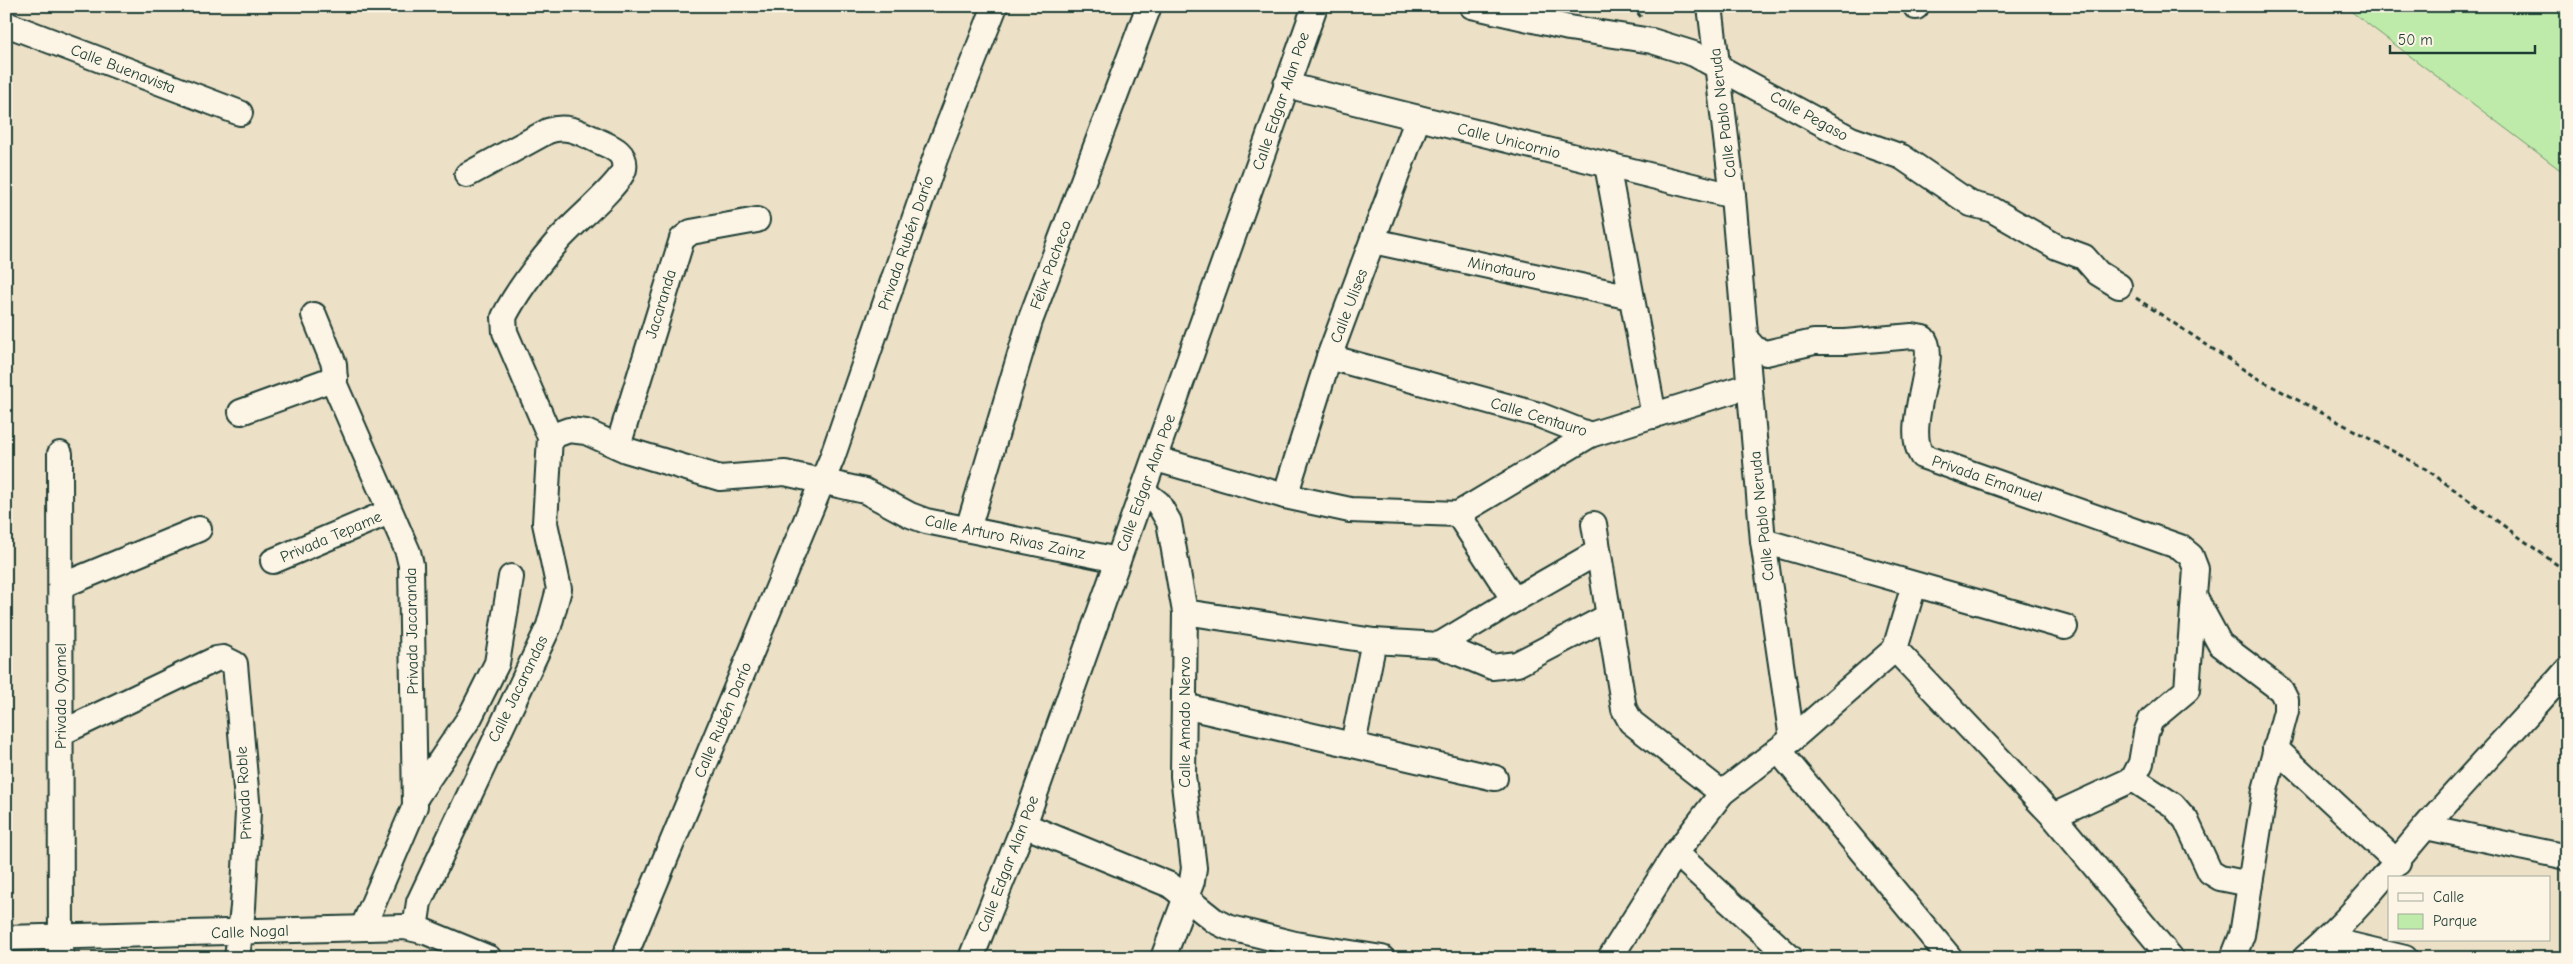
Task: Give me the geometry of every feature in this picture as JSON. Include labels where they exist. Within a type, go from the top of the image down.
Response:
[{"type":"street","name":"Privada Rubén Darío","points":[[823,481],[935,159],[995,6]]},
{"type":"street","name":"Félix Pacheco","points":[[968,529],[1030,321],[1149,6]]},
{"type":"street","name":"Calle Edgar Alan Poe","points":[[971,958],[1024,825],[1156,459],[1315,6]]},
{"type":"street","name":"Calle Pegaso","points":[[1472,6],[1568,28],[1652,41],[1694,54],[1852,139],[1907,159],[1971,204],[1990,209],[2057,247],[2084,257],[2098,273],[2119,286]]},
{"type":"street","name":"Calle Pablo Neruda","points":[[1710,6],[1733,196],[1746,339],[1748,386],[1785,745]]},
{"type":"street","name":"Calle Buenavista","points":[[6,24],[240,114]]},
{"type":"street","name":"Calle Unicornio","points":[[1286,86],[1733,196]]},
{"type":"street","name":"Calle Ulises","points":[[1285,496],[1329,357],[1418,118]]},
{"type":"street","points":[[467,174],[548,131],[561,127],[574,130],[611,146],[622,156],[624,170],[616,184],[578,218],[556,242],[507,313],[503,322],[505,332],[550,437]]},
{"type":"street","points":[[1607,165],[1654,416]]},
{"type":"street","name":"Jacaranda","points":[[618,446],[682,239],[691,232],[757,220]]},
{"type":"street","name":"Minotauro","points":[[1373,241],[1631,297]]},
{"type":"street","name":"Privada Jacaranda","points":[[314,315],[334,364],[335,385],[408,552],[411,565],[416,797],[412,815],[363,928]]},
{"type":"street","name":"Privada Emanuel","points":[[1746,339],[1755,349],[1766,352],[1814,342],[1845,342],[1912,336],[1923,338],[1929,351],[1917,418],[1917,443],[1922,456],[2180,547],[2191,556],[2196,569],[2187,690],[2151,720],[2146,733],[2141,763],[2133,779]]},
{"type":"street","name":"Calle Centauro","points":[[1329,357],[1539,415],[1590,435],[1748,386]]},
{"type":"street","points":[[241,412],[335,378]]},
{"type":"street","name":"Calle Arturo Rivas Zainz","points":[[550,437],[569,430],[586,432],[618,446],[720,478],[780,472],[823,481],[865,491],[917,518],[1118,560]]},
{"type":"street","points":[[1156,459],[1285,496],[1350,510],[1458,514],[1590,435]]},
{"type":"street","name":"Calle Jacarandas","points":[[415,929],[419,902],[549,626],[556,602],[559,581],[545,522],[550,437]]},
{"type":"street","name":"Privada Oyamel","points":[[60,454],[61,947]]},
{"type":"street","name":"Calle Rubén Darío","points":[[624,958],[823,481]]},
{"type":"street","name":"Calle Amado Nervo","points":[[1144,492],[1158,503],[1169,522],[1185,612],[1183,776],[1194,868],[1163,958]]},
{"type":"street","name":"Privada Tepame","points":[[273,562],[389,512]]},
{"type":"street","points":[[1458,514],[1514,600]]},
{"type":"street","points":[[1594,524],[1624,709],[1630,722],[1722,794]]},
{"type":"street","points":[[61,586],[199,529]]},
{"type":"street","points":[[1763,541],[2065,627]]},
{"type":"street","points":[[1439,645],[1598,552]]},
{"type":"street","points":[[416,797],[470,717],[497,663],[510,576]]},
{"type":"street","points":[[1610,958],[1676,853],[1722,794],[1785,745],[1895,649],[1914,585]]},
{"type":"street","points":[[2194,597],[2220,644],[2281,690],[2286,700],[2286,710],[2265,790],[2242,935],[2233,958]]},
{"type":"street","points":[[1185,612],[1374,641],[1439,645],[1492,668],[1517,664],[1609,616]]},
{"type":"street","points":[[1353,744],[1374,641]]},
{"type":"street","points":[[1895,649],[2053,816],[2171,958]]},
{"type":"street","name":"Privada Roble","points":[[61,733],[216,659],[223,658],[235,664],[237,671],[242,763],[248,812],[243,907],[237,958]]},
{"type":"street","points":[[2305,958],[2326,939],[2398,863],[2426,827],[2567,670]]},
{"type":"street","points":[[1184,706],[1495,778]]},
{"type":"street","points":[[1785,745],[1950,958]]},
{"type":"street","points":[[2275,748],[2398,863]]},
{"type":"street","points":[[2053,816],[2133,779],[2173,805],[2186,820],[2210,872],[2220,878],[2250,884]]},
{"type":"street","points":[[1024,825],[1170,885],[1186,895],[1207,915],[1227,927],[1294,951],[1382,958]]},
{"type":"street","points":[[2426,827],[2567,857]]},
{"type":"street","points":[[1676,853],[1791,958]]},
{"type":"street","name":"Calle Nogal","points":[[6,938],[61,947],[239,933],[363,928],[415,929],[489,958]]},
{"type":"street","points":[[2326,939],[2405,958]]},
{"type":"path","points":[[2119,286],[2255,377],[2426,469],[2567,572]]},
{"type":"green space","points":[[2344,6],[2567,6],[2567,175]]}]
